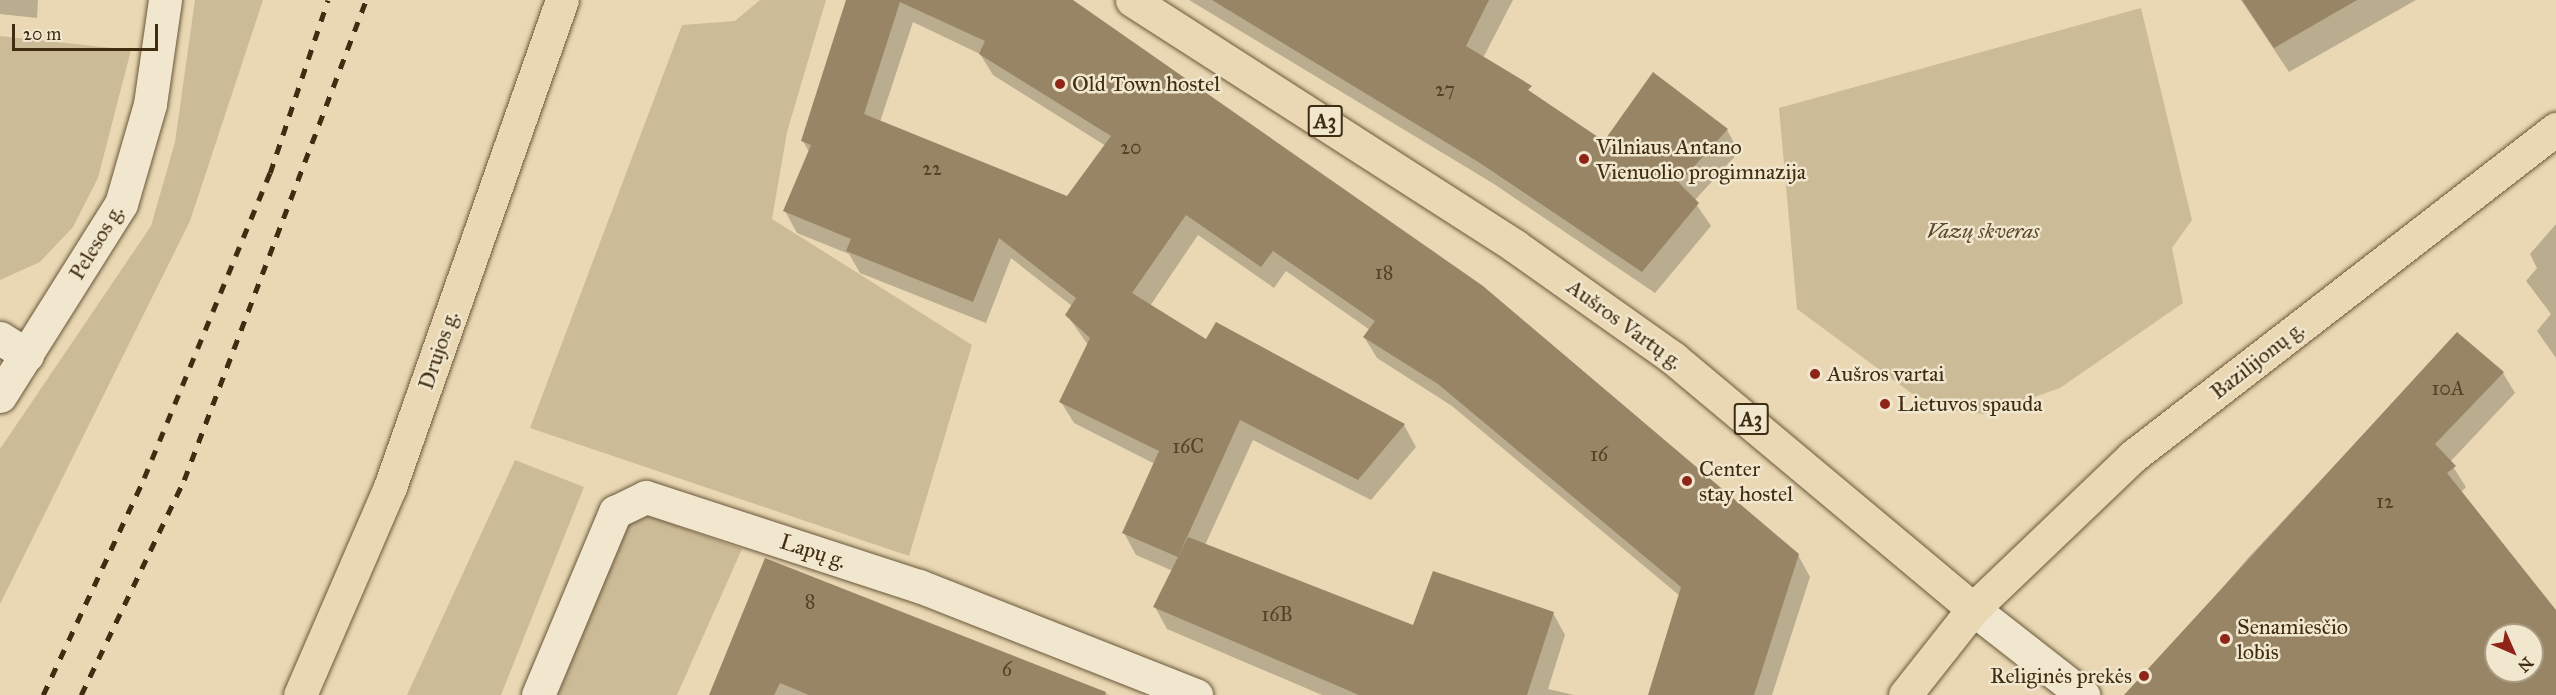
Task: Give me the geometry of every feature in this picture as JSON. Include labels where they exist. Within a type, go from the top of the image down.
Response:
[{"type":"main road","name":"Drujos g.","points":[[300,695],[390,487],[562,0]]},
{"type":"main road","name":"Aušros Vartų g.","points":[[1132,0],[1515,246],[1673,358],[1973,609]]},
{"type":"main road","name":"Bazilijonų g.","points":[[1905,695],[1973,609],[2133,456],[2556,129]]},
{"type":"street","name":"Pelesos g.","points":[[0,396],[121,204],[150,104],[165,0]]},
{"type":"street","points":[[0,338],[27,355]]},
{"type":"street","name":"Lapų g.","points":[[538,695],[615,512],[646,497],[919,586],[1196,695]]},
{"type":"street","name":"Aušros Vartų g.","points":[[1973,609],[2083,695]]},
{"type":"green space","points":[[195,0],[263,0],[190,221],[0,604],[0,449],[151,226],[175,142]]},
{"type":"green space","points":[[760,0],[826,0],[787,132],[772,219],[972,345],[909,556],[530,428],[682,25],[735,21]]},
{"type":"green space","name":"Vazų skveras","points":[[2141,8],[2192,220],[2172,248],[2183,303],[2060,388],[1986,414],[1952,411],[1911,393],[1797,309],[1779,108]]},
{"type":"green space","points":[[0,36],[131,50],[98,178],[73,227],[40,262],[0,280]]},
{"type":"green space","points":[[515,460],[584,487],[501,695],[407,695]]},
{"type":"green space","points":[[644,514],[742,549],[677,695],[558,695],[626,525]]},
{"type":"building","points":[[846,0],[1073,0],[1483,286],[1799,554],[1754,695],[1648,695],[1681,587],[1438,384],[1363,337],[1375,321],[1273,251],[1261,267],[1186,215],[1132,293],[1206,339],[1216,322],[1405,424],[1358,480],[1240,420],[1178,557],[1122,533],[1159,451],[1059,402],[1090,338],[1065,315],[1076,298],[999,238],[973,302],[846,251],[851,239],[783,211],[811,145],[801,141]],"holes":[[[900,2],[985,41],[979,54],[1111,136],[1067,196],[864,114]]]},
{"type":"building","points":[[1212,0],[1489,0],[1466,46],[1532,86],[1528,90],[1604,141],[1653,72],[1728,129],[1679,183],[1699,203],[1642,272],[1480,163]]},
{"type":"building","points":[[2242,0],[2357,0],[2274,48]]},
{"type":"building","points":[[2457,332],[2504,372],[2435,444],[2456,466],[2447,473],[2556,610],[2556,695],[2124,695]]},
{"type":"building","points":[[1188,537],[1413,625],[1433,571],[1554,612],[1527,695],[1359,695],[1153,607]]},
{"type":"building","points":[[765,558],[1106,692],[1105,695],[809,695],[780,683],[774,695],[709,695]]},
{"type":"railway","points":[[43,695],[144,478],[270,173],[328,0]]},
{"type":"railway","points":[[81,695],[184,480],[366,0]]},
{"type":"place","name":"Old Town hostel","points":[[1060,84]]},
{"type":"place","name":"Vilniaus Antano Vienuolio progimnazija","points":[[1584,159]]},
{"type":"place","name":"Aušros vartai","points":[[1815,374]]},
{"type":"place","name":"Lietuvos spauda","points":[[1885,404]]},
{"type":"place","name":"Center stay hostel","points":[[1687,481]]},
{"type":"place","name":"Senamiesčio lobis","points":[[2225,639]]},
{"type":"place","name":"Religinės prekės","points":[[2144,676]]}]
